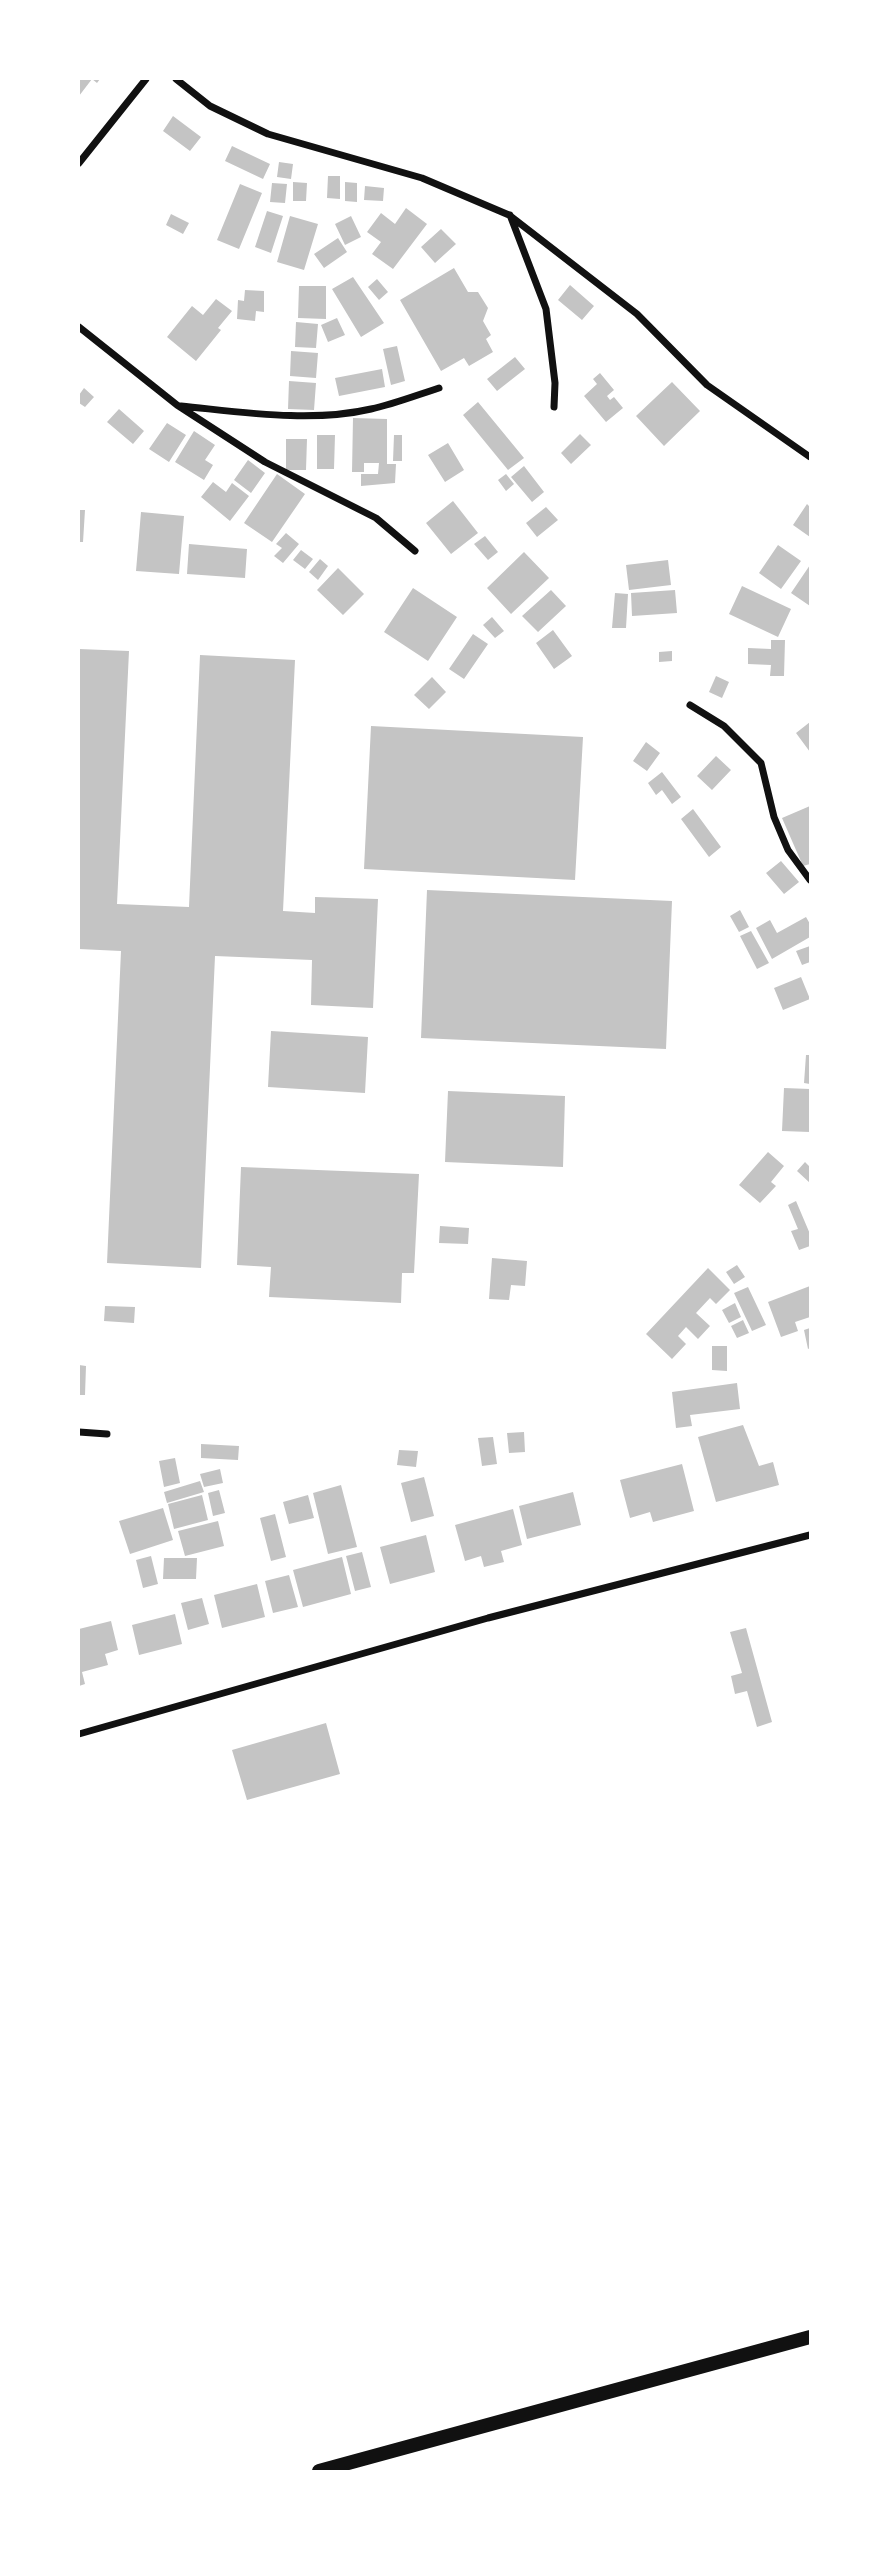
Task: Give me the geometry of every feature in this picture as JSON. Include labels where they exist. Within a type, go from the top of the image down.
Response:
[{"type":"main road","points":[[318,2471],[810,2337]]},
{"type":"street","points":[[79,163],[146,79]]},
{"type":"street","points":[[176,79],[210,106],[268,134],[422,177],[509,215],[637,314],[707,385],[810,457]]},
{"type":"street","points":[[509,215],[546,309],[555,383],[554,407]]},
{"type":"street","points":[[79,327],[177,405],[265,462],[376,518],[415,551]]},
{"type":"street","points":[[177,405],[253,412],[328,414],[370,410],[439,388]]},
{"type":"street","points":[[690,705],[724,726],[761,763],[775,817],[788,850],[810,880]]},
{"type":"street","points":[[79,1432],[107,1434]]},
{"type":"street","points":[[79,1734],[488,1618],[810,1535]]},
{"type":"building","points":[[79,79],[92,79],[79,96]]},
{"type":"building","points":[[173,116],[201,137],[190,151],[163,131]]},
{"type":"building","points":[[232,146],[270,164],[263,179],[225,161]]},
{"type":"building","points":[[279,162],[293,164],[291,179],[277,177]]},
{"type":"building","points":[[328,176],[340,176],[340,199],[327,198]]},
{"type":"building","points":[[293,182],[307,183],[306,201],[293,201]]},
{"type":"building","points":[[345,182],[357,183],[357,202],[345,201]]},
{"type":"building","points":[[272,183],[287,184],[285,203],[270,202]]},
{"type":"building","points":[[240,184],[262,193],[239,249],[217,240]]},
{"type":"building","points":[[365,186],[384,188],[383,201],[364,200]]},
{"type":"building","points":[[406,208],[427,224],[393,269],[372,254],[381,242],[367,232],[381,213],[395,224]]},
{"type":"building","points":[[267,211],[283,216],[271,253],[255,247]]},
{"type":"building","points":[[171,214],[189,223],[183,234],[166,225]]},
{"type":"building","points":[[290,216],[318,224],[304,270],[277,262]]},
{"type":"building","points":[[351,216],[361,237],[345,245],[335,224]]},
{"type":"building","points":[[441,229],[456,244],[435,263],[421,247]]},
{"type":"building","points":[[338,238],[347,252],[324,268],[314,254]]},
{"type":"building","points":[[454,268],[468,292],[478,292],[488,308],[483,321],[491,335],[486,339],[493,352],[469,366],[464,358],[441,371],[400,300]]},
{"type":"building","points":[[353,277],[384,323],[361,337],[332,289]]},
{"type":"building","points":[[377,279],[388,292],[379,300],[368,287]]},
{"type":"building","points":[[570,285],[594,306],[582,320],[558,300]]},
{"type":"building","points":[[299,286],[326,286],[326,319],[298,318]]},
{"type":"building","points":[[245,290],[264,291],[264,312],[256,311],[255,321],[237,319],[238,300],[244,301]]},
{"type":"building","points":[[216,299],[232,311],[218,328],[221,330],[196,361],[167,337],[192,306],[203,315]]},
{"type":"building","points":[[337,318],[345,335],[328,342],[321,325]]},
{"type":"building","points":[[296,322],[318,324],[316,348],[295,347]]},
{"type":"building","points":[[397,346],[405,381],[391,385],[383,349]]},
{"type":"building","points":[[291,351],[318,353],[316,378],[290,376]]},
{"type":"building","points":[[515,357],[525,369],[497,391],[487,379]]},
{"type":"building","points":[[382,369],[385,387],[339,396],[335,378]]},
{"type":"building","points":[[600,373],[614,390],[607,396],[610,400],[614,397],[623,408],[606,422],[584,396],[597,384],[593,379]]},
{"type":"building","points":[[289,381],[316,383],[314,410],[288,409]]},
{"type":"building","points":[[672,382],[700,411],[664,446],[636,416]]},
{"type":"building","points":[[84,388],[94,397],[85,407],[79,403],[79,395]]},
{"type":"building","points":[[478,402],[524,458],[508,470],[463,415]]},
{"type":"building","points":[[119,409],[144,431],[133,444],[107,422]]},
{"type":"building","points":[[353,418],[387,419],[387,464],[396,464],[395,483],[361,486],[361,474],[378,474],[379,463],[364,463],[364,472],[352,472]]},
{"type":"building","points":[[167,423],[186,435],[169,462],[149,449]]},
{"type":"building","points":[[194,431],[215,445],[205,460],[213,465],[204,480],[175,462]]},
{"type":"building","points":[[580,434],[591,445],[571,464],[561,453]]},
{"type":"building","points":[[317,435],[335,435],[334,469],[317,469]]},
{"type":"building","points":[[394,435],[402,435],[402,461],[393,461]]},
{"type":"building","points":[[286,439],[307,439],[306,470],[286,470]]},
{"type":"building","points":[[448,443],[464,470],[445,482],[428,455]]},
{"type":"building","points":[[248,460],[265,473],[251,493],[234,480]]},
{"type":"building","points":[[524,466],[544,492],[532,502],[511,477]]},
{"type":"building","points":[[277,474],[305,494],[272,542],[244,523]]},
{"type":"building","points":[[506,474],[514,484],[506,491],[498,480]]},
{"type":"building","points":[[213,482],[226,492],[232,483],[249,496],[230,521],[201,497]]},
{"type":"building","points":[[453,501],[478,533],[451,554],[426,523]]},
{"type":"building","points":[[807,504],[810,507],[810,537],[793,525]]},
{"type":"building","points":[[546,507],[558,520],[537,537],[526,523]]},
{"type":"building","points":[[79,510],[85,510],[83,542],[79,542]]},
{"type":"building","points":[[141,512],[184,516],[179,574],[136,571]]},
{"type":"building","points":[[286,533],[299,544],[283,563],[274,556],[282,548],[276,544]]},
{"type":"building","points":[[485,536],[498,552],[488,560],[474,544]]},
{"type":"building","points":[[189,544],[247,549],[245,578],[187,574]]},
{"type":"building","points":[[778,545],[801,561],[781,589],[759,573]]},
{"type":"building","points":[[301,550],[313,559],[305,569],[293,560]]},
{"type":"building","points":[[524,552],[549,578],[511,614],[487,588]]},
{"type":"building","points":[[320,559],[328,566],[318,580],[309,572]]},
{"type":"building","points":[[668,560],[671,585],[629,590],[626,565]]},
{"type":"building","points":[[810,565],[810,606],[791,593]]},
{"type":"building","points":[[338,568],[364,594],[343,615],[317,590]]},
{"type":"building","points":[[742,586],[791,609],[778,637],[729,614]]},
{"type":"building","points":[[413,588],[457,617],[428,661],[384,632]]},
{"type":"building","points":[[551,590],[566,606],[538,632],[522,616]]},
{"type":"building","points":[[675,590],[677,613],[632,616],[631,593]]},
{"type":"building","points":[[615,593],[628,594],[626,628],[612,628]]},
{"type":"building","points":[[492,617],[504,631],[495,638],[483,625]]},
{"type":"building","points":[[553,630],[572,656],[554,669],[536,643]]},
{"type":"building","points":[[473,634],[488,644],[464,679],[449,669]]},
{"type":"building","points":[[771,640],[785,640],[784,676],[770,676],[771,665],[748,664],[748,648],[771,649]]},
{"type":"building","points":[[79,649],[129,651],[117,904],[189,907],[200,655],[295,660],[283,911],[315,913],[315,897],[378,899],[373,1008],[311,1005],[312,960],[215,956],[201,1268],[107,1263],[121,951],[79,949]]},
{"type":"building","points":[[672,651],[672,661],[659,662],[659,652]]},
{"type":"building","points":[[716,676],[729,682],[722,698],[709,692]]},
{"type":"building","points":[[432,677],[446,692],[429,709],[414,695]]},
{"type":"building","points":[[810,722],[810,752],[796,733]]},
{"type":"building","points":[[371,726],[583,737],[575,880],[364,869]]},
{"type":"building","points":[[646,742],[660,753],[647,771],[633,761]]},
{"type":"building","points":[[716,756],[731,770],[712,790],[697,776]]},
{"type":"building","points":[[662,772],[681,797],[672,804],[662,790],[656,795],[648,783]]},
{"type":"building","points":[[810,806],[810,864],[803,866],[782,818]]},
{"type":"building","points":[[693,809],[721,847],[709,857],[681,819]]},
{"type":"building","points":[[781,861],[799,882],[784,894],[766,873]]},
{"type":"building","points":[[427,890],[672,901],[666,1049],[421,1038]]},
{"type":"building","points":[[740,910],[749,927],[739,932],[730,916]]},
{"type":"building","points":[[806,917],[810,924],[810,937],[772,959],[756,928],[770,920],[777,933]]},
{"type":"building","points":[[751,931],[769,963],[757,969],[740,936]]},
{"type":"building","points":[[810,946],[810,962],[802,965],[796,951]]},
{"type":"building","points":[[801,977],[810,999],[783,1010],[774,988]]},
{"type":"building","points":[[271,1031],[368,1037],[365,1093],[268,1087]]},
{"type":"building","points":[[806,1055],[810,1055],[810,1084],[804,1083]]},
{"type":"building","points":[[784,1088],[810,1089],[810,1132],[782,1131]]},
{"type":"building","points":[[448,1091],[565,1096],[563,1167],[445,1162]]},
{"type":"building","points":[[768,1152],[784,1166],[771,1182],[776,1186],[760,1203],[739,1185]]},
{"type":"building","points":[[805,1162],[810,1167],[810,1183],[797,1171]]},
{"type":"building","points":[[241,1167],[419,1174],[414,1273],[402,1273],[401,1303],[269,1297],[271,1267],[237,1265]]},
{"type":"building","points":[[796,1201],[810,1234],[810,1246],[799,1250],[791,1231],[798,1229],[788,1205]]},
{"type":"building","points":[[440,1226],[469,1228],[468,1244],[439,1243]]},
{"type":"building","points":[[492,1258],[527,1261],[525,1286],[511,1285],[509,1300],[489,1299]]},
{"type":"building","points":[[737,1265],[745,1277],[734,1284],[726,1272]]},
{"type":"building","points":[[708,1268],[730,1290],[716,1304],[710,1298],[696,1313],[710,1326],[698,1339],[686,1327],[678,1336],[686,1344],[672,1359],[646,1334]]},
{"type":"building","points":[[810,1286],[810,1317],[795,1322],[798,1331],[781,1337],[768,1302]]},
{"type":"building","points":[[748,1287],[766,1325],[752,1331],[734,1293]]},
{"type":"building","points":[[735,1303],[741,1317],[729,1323],[722,1310]]},
{"type":"building","points":[[105,1306],[135,1307],[134,1323],[104,1321]]},
{"type":"building","points":[[743,1320],[749,1333],[737,1338],[731,1326]]},
{"type":"building","points":[[810,1328],[810,1348],[808,1349],[804,1330]]},
{"type":"building","points":[[712,1346],[727,1346],[727,1371],[712,1370]]},
{"type":"building","points":[[79,1365],[86,1366],[85,1395],[79,1395]]},
{"type":"building","points":[[737,1383],[740,1409],[690,1415],[692,1426],[676,1428],[672,1392]]},
{"type":"building","points":[[743,1425],[759,1466],[773,1462],[779,1485],[716,1502],[698,1437]]},
{"type":"building","points":[[524,1432],[525,1452],[509,1453],[507,1433]]},
{"type":"building","points":[[493,1437],[497,1464],[482,1466],[478,1438]]},
{"type":"building","points":[[201,1444],[239,1446],[238,1460],[201,1458]]},
{"type":"building","points":[[399,1450],[418,1451],[416,1467],[397,1465]]},
{"type":"building","points":[[175,1458],[180,1483],[164,1487],[159,1461]]},
{"type":"building","points":[[682,1464],[694,1511],[653,1522],[650,1512],[630,1518],[620,1480]]},
{"type":"building","points":[[220,1469],[223,1483],[204,1487],[200,1474]]},
{"type":"building","points":[[424,1477],[434,1516],[411,1522],[401,1483]]},
{"type":"building","points":[[200,1481],[204,1492],[167,1503],[164,1492]]},
{"type":"building","points":[[341,1485],[357,1547],[328,1554],[313,1493]]},
{"type":"building","points":[[219,1490],[225,1513],[213,1516],[208,1493]]},
{"type":"building","points":[[573,1492],[581,1525],[527,1539],[519,1506]]},
{"type":"building","points":[[202,1495],[208,1520],[174,1529],[168,1504]]},
{"type":"building","points":[[308,1495],[314,1518],[289,1524],[283,1502]]},
{"type":"building","points":[[163,1508],[173,1540],[130,1554],[119,1521]]},
{"type":"building","points":[[513,1509],[522,1545],[501,1551],[504,1562],[484,1567],[481,1556],[465,1561],[455,1525]]},
{"type":"building","points":[[275,1514],[286,1557],[271,1561],[260,1518]]},
{"type":"building","points":[[218,1521],[224,1546],[185,1556],[178,1531]]},
{"type":"building","points":[[426,1535],[435,1572],[390,1584],[380,1547]]},
{"type":"building","points":[[362,1552],[371,1587],[355,1591],[346,1556]]},
{"type":"building","points":[[151,1556],[158,1584],[143,1588],[136,1560]]},
{"type":"building","points":[[342,1557],[351,1594],[303,1607],[293,1570]]},
{"type":"building","points":[[164,1558],[197,1558],[196,1579],[163,1579]]},
{"type":"building","points":[[289,1575],[298,1607],[273,1613],[265,1581]]},
{"type":"building","points":[[257,1584],[265,1617],[222,1628],[214,1595]]},
{"type":"building","points":[[202,1598],[209,1624],[188,1630],[181,1603]]},
{"type":"building","points":[[175,1614],[182,1644],[139,1655],[132,1625]]},
{"type":"building","points":[[111,1621],[118,1650],[105,1654],[108,1665],[82,1672],[85,1684],[79,1686],[79,1629]]},
{"type":"building","points":[[746,1628],[772,1722],[757,1727],[747,1691],[735,1694],[731,1676],[742,1673],[730,1632]]},
{"type":"building","points":[[326,1723],[340,1774],[247,1800],[232,1750]]}]
